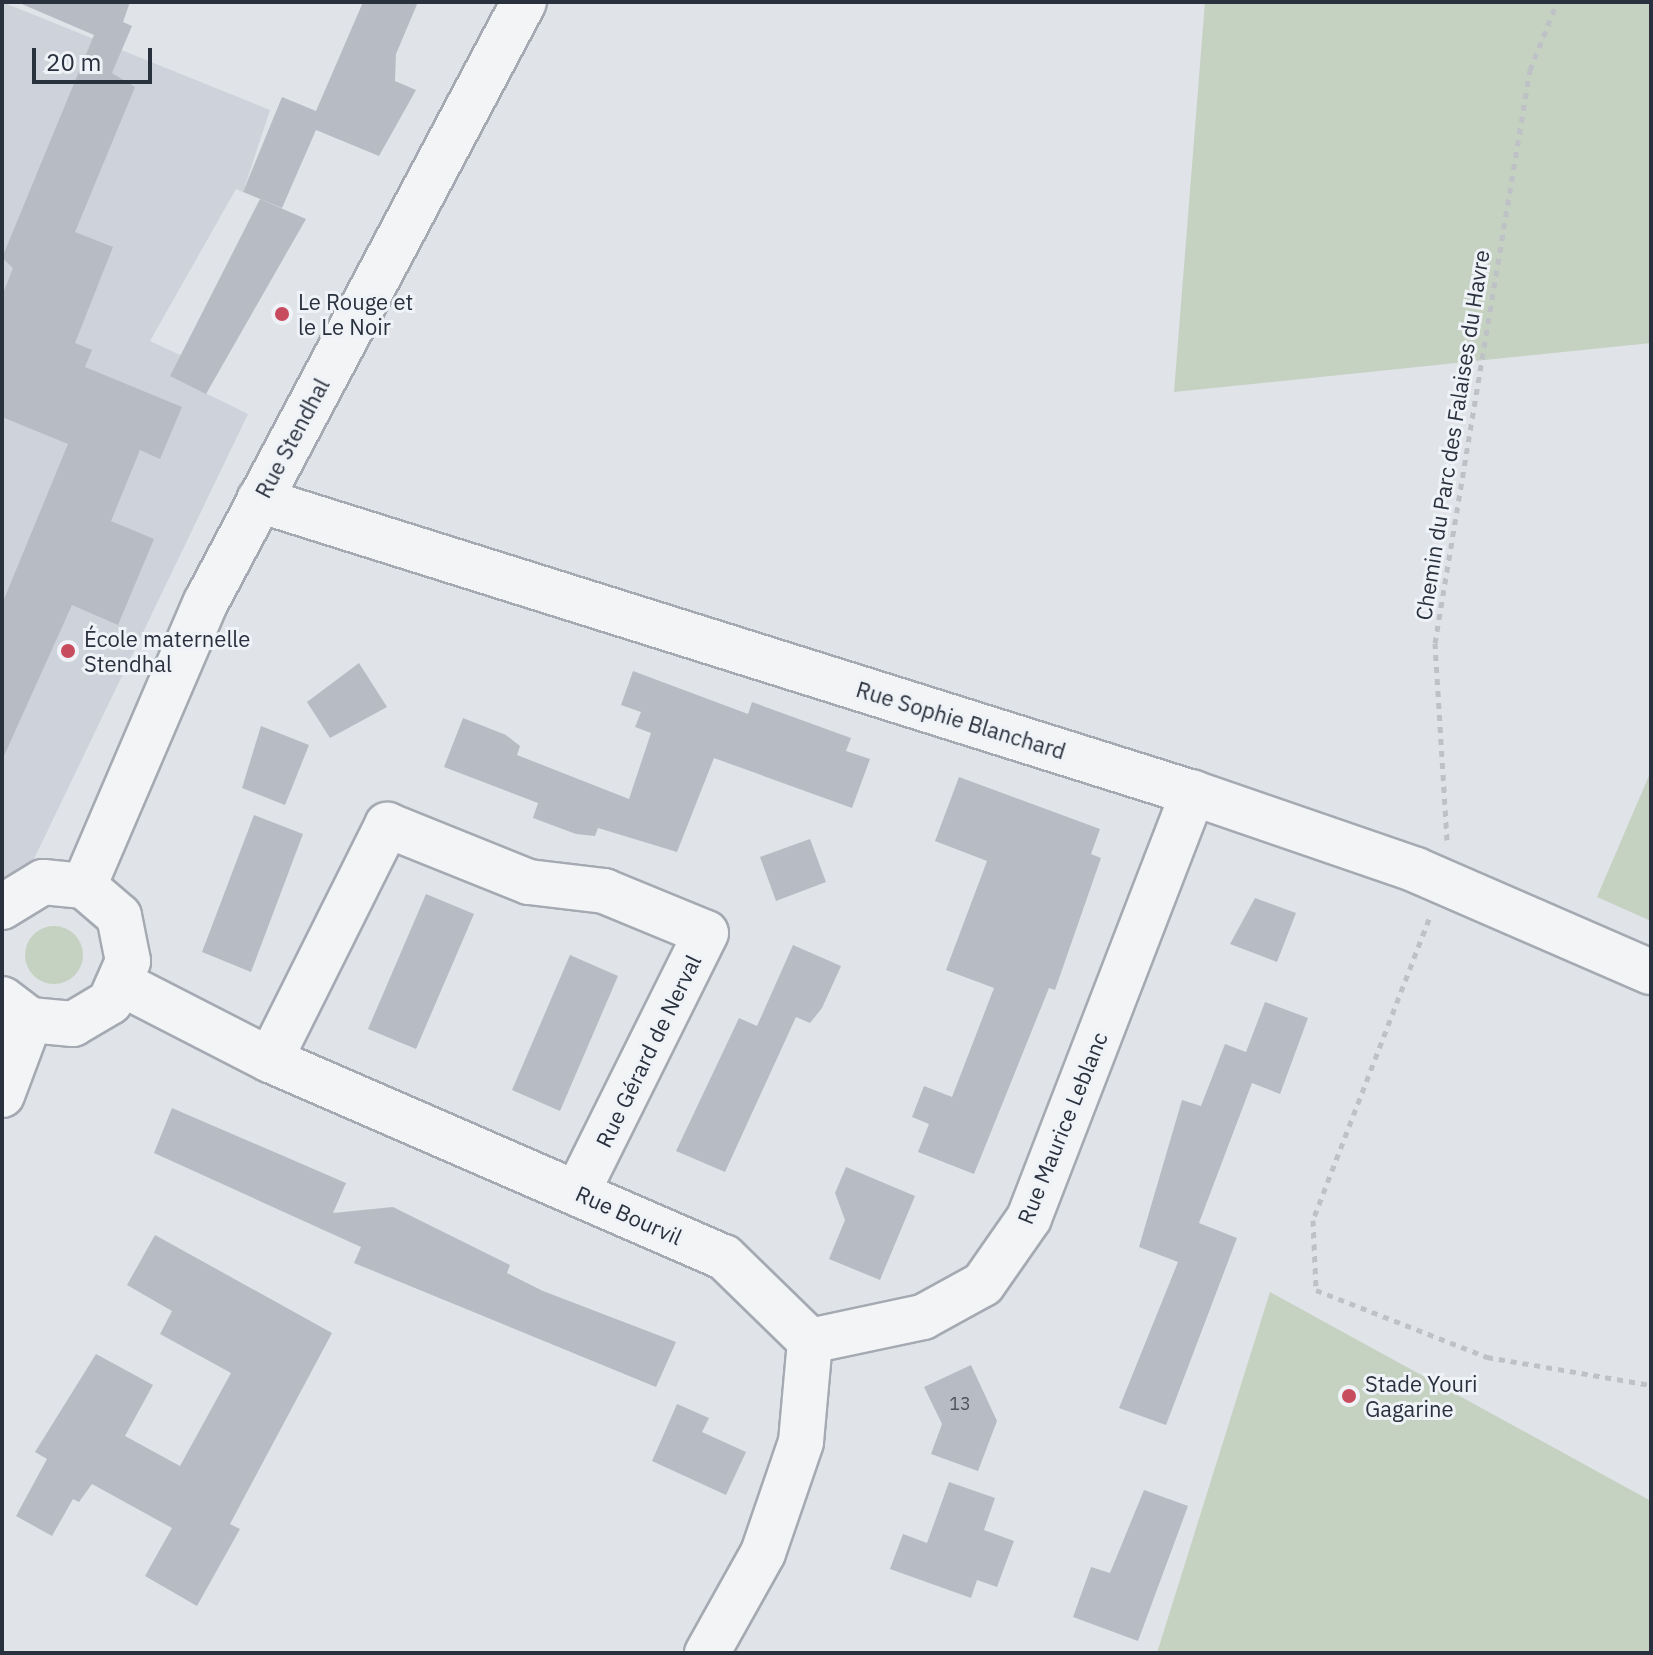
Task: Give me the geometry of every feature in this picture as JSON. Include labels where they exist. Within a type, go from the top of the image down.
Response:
[{"type":"street","name":"Rue Stendhal","points":[[84,886],[206,602],[524,2]]},
{"type":"street","name":"Rue Sophie Blanchard","points":[[259,500],[1193,793],[1443,881],[1651,972]]},
{"type":"street","name":"Rue Maurice Leblanc","points":[[810,1341],[923,1317],[983,1284],[1022,1229],[1193,793]]},
{"type":"street","name":"Rue Gérard de Nerval","points":[[270,1060],[387,825],[529,882],[604,891],[706,933],[578,1191]]},
{"type":"street","points":[[2,1095],[16,1010],[52,1026],[93,1016],[122,984],[128,961],[123,927],[103,898],[84,886],[43,882],[4,903]]},
{"type":"street","name":"Rue Bourvil","points":[[122,984],[270,1060],[578,1191],[724,1257],[810,1341]]},
{"type":"street","points":[[707,1653],[763,1553],[801,1442],[810,1341]]},
{"type":"path","name":"Chemin du Parc des Falaises du Havre","points":[[1443,881],[1435,643],[1530,70],[1557,2]]},
{"type":"path","points":[[1443,881],[1313,1220],[1316,1290],[1487,1357],[1651,1385]]},
{"type":"shaded area","name":"École maternelle Stendhal","points":[[2,2],[270,110],[243,192],[236,189],[150,341],[189,359],[181,381],[248,414],[20,888],[2,895]]},
{"type":"green space","points":[[1205,2],[1651,2],[1651,343],[1174,392]]},
{"type":"green space","points":[[1651,771],[1651,921],[1597,897]]},
{"type":"green space","points":[[54,926],[65,928],[74,935],[81,944],[81,966],[74,975],[65,982],[54,984],[43,982],[34,975],[27,966],[25,955],[27,944],[34,935],[43,928]]},
{"type":"green space","name":"Stade Youri Gagarine","points":[[1270,1292],[1651,1501],[1651,1653],[1157,1653]]},
{"type":"building","points":[[17,2],[130,2],[123,22],[132,26],[112,73],[135,87],[75,232],[113,247],[75,343],[92,350],[85,367],[182,407],[160,459],[140,450],[111,521],[154,539],[118,625],[72,605],[3,758],[2,604],[68,444],[2,417],[2,296],[13,268],[2,258],[94,35]]},
{"type":"building","points":[[363,2],[418,2],[396,54],[395,81],[416,90],[379,156],[316,130],[282,208],[243,192],[282,97],[316,111]]},
{"type":"building","points":[[260,199],[306,219],[206,394],[170,376]]},
{"type":"building","points":[[359,663],[387,707],[330,738],[307,702]]},
{"type":"building","points":[[633,671],[748,714],[752,702],[851,738],[846,751],[870,759],[852,808],[714,758],[677,852],[598,828],[595,836],[576,834],[533,818],[538,803],[444,767],[463,718],[506,735],[520,746],[517,755],[629,799],[651,733],[635,727],[641,712],[621,705]]},
{"type":"building","points":[[261,726],[309,745],[285,805],[242,788]]},
{"type":"building","points":[[959,777],[1100,829],[1091,854],[1101,858],[1055,990],[1049,988],[974,1174],[918,1152],[929,1124],[912,1117],[924,1086],[952,1097],[994,988],[946,970],[987,861],[935,841]]},
{"type":"building","points":[[254,815],[303,834],[251,972],[202,952]]},
{"type":"building","points":[[810,839],[826,882],[776,901],[760,857]]},
{"type":"building","points":[[426,894],[474,914],[416,1049],[368,1029]]},
{"type":"building","points":[[1255,898],[1296,913],[1277,962],[1230,944]]},
{"type":"building","points":[[793,945],[841,966],[822,1008],[810,1023],[796,1017],[725,1172],[676,1151],[739,1018],[757,1026]]},
{"type":"building","points":[[570,955],[618,976],[560,1111],[512,1090]]},
{"type":"building","points":[[1265,1002],[1308,1018],[1280,1094],[1252,1083],[1199,1223],[1237,1238],[1166,1425],[1119,1408],[1178,1262],[1139,1247],[1182,1100],[1201,1106],[1225,1044],[1246,1052]]},
{"type":"building","points":[[172,1108],[346,1183],[333,1213],[393,1207],[510,1265],[507,1273],[543,1291],[676,1342],[656,1387],[354,1263],[361,1247],[154,1153]]},
{"type":"building","points":[[846,1167],[915,1196],[880,1280],[829,1259],[845,1220],[835,1193]]},
{"type":"building","points":[[155,1235],[332,1333],[230,1524],[240,1529],[197,1606],[145,1576],[172,1528],[92,1484],[79,1502],[73,1499],[52,1536],[16,1516],[47,1459],[35,1452],[96,1354],[153,1385],[125,1436],[180,1466],[231,1373],[160,1334],[172,1311],[127,1285]]},
{"type":"building","points":[[971,1365],[997,1421],[978,1471],[931,1454],[942,1424],[924,1387]]},
{"type":"building","points":[[677,1404],[709,1418],[702,1432],[746,1452],[726,1495],[652,1461]]},
{"type":"building","points":[[949,1482],[995,1498],[984,1530],[1014,1541],[997,1587],[977,1580],[971,1598],[890,1569],[903,1534],[927,1543]]},
{"type":"building","points":[[1144,1490],[1188,1506],[1138,1641],[1073,1617],[1091,1567],[1110,1573]]},
{"type":"place","name":"Le Rouge et le Le Noir","points":[[282,314]]},
{"type":"place","name":"École maternelle Stendhal","points":[[68,651]]},
{"type":"place","name":"Stade Youri Gagarine","points":[[1349,1396]]}]
